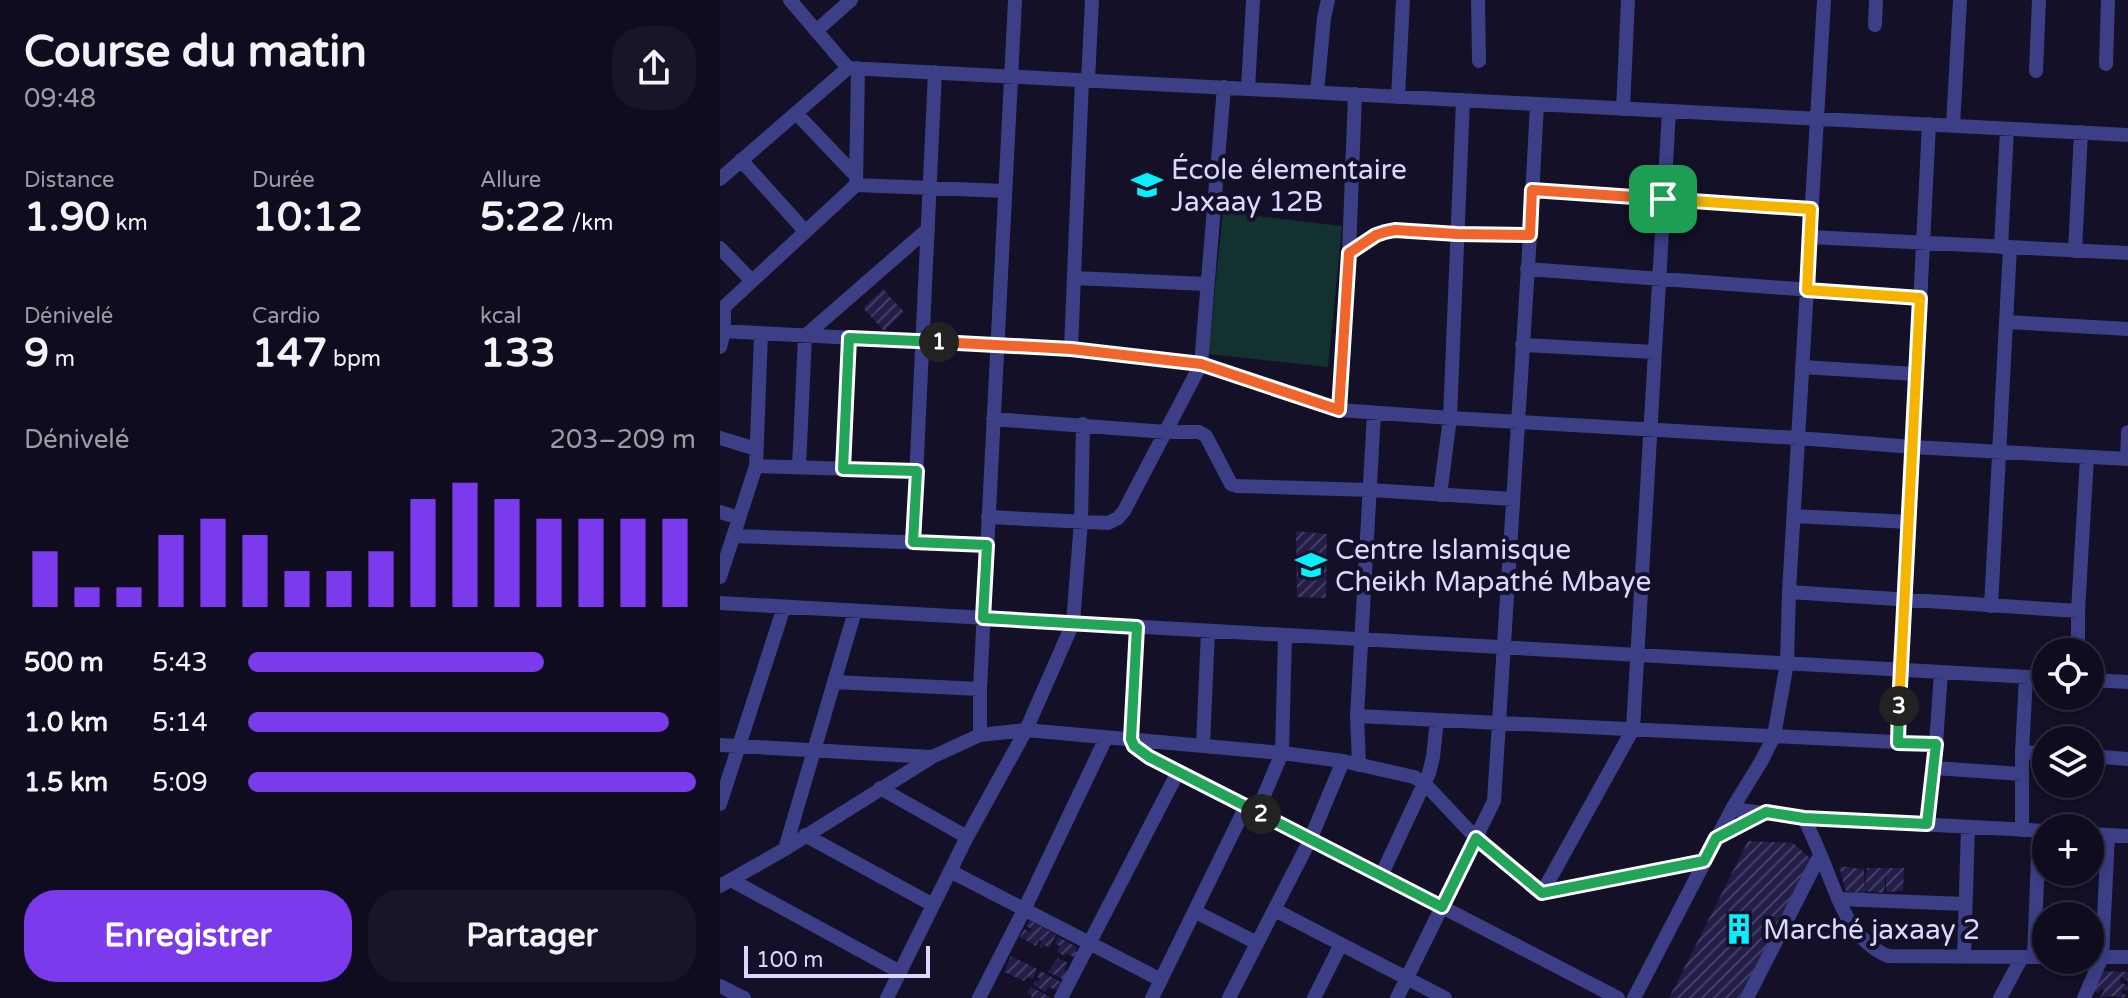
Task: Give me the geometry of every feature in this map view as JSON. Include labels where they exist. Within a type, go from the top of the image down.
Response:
[{"type":"street","points":[[790,0],[853,68],[856,180],[724,307],[721,337],[761,334],[1071,349],[1201,364],[1339,410],[1374,413],[2127,459],[2128,432]]},
{"type":"street","points":[[816,31],[851,0]]},
{"type":"street","points":[[980,735],[983,618],[1015,0]]},
{"type":"street","points":[[1071,349],[1092,0]]},
{"type":"street","points":[[1248,89],[1253,0]]},
{"type":"street","points":[[1317,92],[1328,0]]},
{"type":"street","points":[[1398,97],[1403,0]]},
{"type":"street","points":[[1478,0],[1479,61]]},
{"type":"street","points":[[1623,109],[1628,0]]},
{"type":"street","points":[[1634,998],[1716,838],[1774,736],[1787,663],[1824,0]]},
{"type":"street","points":[[1875,25],[1876,0]]},
{"type":"street","points":[[1953,126],[1960,0]]},
{"type":"street","points":[[2036,71],[2039,0]]},
{"type":"street","points":[[2106,64],[2108,0]]},
{"type":"street","points":[[720,179],[853,68],[2128,135]]},
{"type":"street","points":[[913,542],[935,72]]},
{"type":"street","points":[[988,517],[1108,523],[1124,511],[1201,364],[1224,87]]},
{"type":"street","points":[[1339,410],[1355,94]]},
{"type":"street","points":[[1440,495],[1450,418],[1463,100]]},
{"type":"street","points":[[1397,998],[1494,801],[1537,104]]},
{"type":"street","points":[[1542,893],[1633,729],[1669,111]]},
{"type":"street","points":[[796,113],[856,180],[930,188],[1005,191]]},
{"type":"street","points":[[1898,743],[1929,124]]},
{"type":"street","points":[[1991,606],[2006,322],[2007,129]]},
{"type":"street","points":[[2075,251],[2081,132]]},
{"type":"street","points":[[741,160],[805,231]]},
{"type":"street","points":[[1532,190],[1811,209]]},
{"type":"street","points":[[799,467],[805,336],[928,229]]},
{"type":"street","points":[[1349,253],[1385,232],[1395,230],[1530,235]]},
{"type":"street","points":[[1810,237],[2128,253]]},
{"type":"street","points":[[720,248],[752,281]]},
{"type":"street","points":[[1527,269],[1920,298]]},
{"type":"street","points":[[1074,278],[1206,284]]},
{"type":"street","points":[[2006,322],[2128,329]]},
{"type":"street","points":[[720,577],[756,466],[761,334]]},
{"type":"street","points":[[843,469],[849,338]]},
{"type":"street","points":[[1522,345],[1655,352]]},
{"type":"street","points":[[1802,367],[1916,374]]},
{"type":"street","points":[[1359,765],[1360,639],[1374,413]]},
{"type":"street","points":[[993,419],[1199,432],[1206,436],[1231,484],[1237,486],[1513,499]]},
{"type":"street","points":[[887,998],[967,837],[1026,730],[1073,623],[1081,521],[1083,424]]},
{"type":"street","points":[[720,438],[756,449]]},
{"type":"street","points":[[2078,638],[2087,457]]},
{"type":"street","points":[[756,466],[917,471]]},
{"type":"street","points":[[720,512],[739,518]]},
{"type":"street","points":[[1794,516],[1909,522]]},
{"type":"street","points":[[733,536],[987,545]]},
{"type":"street","points":[[1789,592],[2078,611]]},
{"type":"street","points":[[720,603],[2032,677]]},
{"type":"street","points":[[720,804],[784,607]]},
{"type":"street","points":[[785,849],[855,611]]},
{"type":"street","points":[[1137,627],[1131,739],[1138,750],[1618,998]]},
{"type":"street","points":[[1203,745],[1208,631]]},
{"type":"street","points":[[1153,998],[1282,753],[1285,635]]},
{"type":"street","points":[[1927,824],[1941,672]]},
{"type":"street","points":[[2022,830],[2026,677]]},
{"type":"street","points":[[2104,681],[2128,682]]},
{"type":"street","points":[[834,682],[980,689]]},
{"type":"street","points":[[1357,716],[1936,744]]},
{"type":"street","points":[[1381,876],[1425,784],[1433,757],[1437,720]]},
{"type":"street","points":[[725,883],[932,757],[980,735],[1026,730],[1282,753],[1343,761],[1414,777],[1425,784],[1476,838],[1542,893]]},
{"type":"street","points":[[979,998],[1106,738]]},
{"type":"street","points":[[720,745],[932,757]]},
{"type":"street","points":[[2022,752],[2032,752]]},
{"type":"street","points":[[2104,757],[2128,759]]},
{"type":"street","points":[[1229,998],[1310,840],[1343,761]]},
{"type":"street","points":[[1934,768],[2022,774]]},
{"type":"street","points":[[1061,998],[1178,772]]},
{"type":"street","points":[[880,788],[967,837]]},
{"type":"street","points":[[1732,809],[1804,818],[2032,830]]},
{"type":"street","points":[[1716,838],[1766,812]]},
{"type":"street","points":[[1804,818],[1838,899],[1859,936],[1878,952],[1888,956],[2032,957]]},
{"type":"street","points":[[1964,957],[1968,827]]},
{"type":"street","points":[[805,835],[933,905]]},
{"type":"street","points":[[2104,835],[2128,836]]},
{"type":"street","points":[[2101,902],[2108,835]]},
{"type":"street","points":[[1747,998],[1820,855]]},
{"type":"street","points":[[1542,893],[1704,861]]},
{"type":"street","points":[[950,871],[1161,980]]},
{"type":"street","points":[[725,883],[900,972]]},
{"type":"street","points":[[1838,899],[1964,904]]},
{"type":"street","points":[[1275,910],[1445,998]]},
{"type":"street","points":[[1196,912],[1257,943]]},
{"type":"street","points":[[1314,998],[1341,944]]},
{"type":"street","points":[[2104,957],[2128,957]]},
{"type":"street","points":[[2000,998],[2032,959]]},
{"type":"street","points":[[2084,998],[2091,974]]},
{"type":"street","points":[[725,991],[744,998]]},
{"type":"green space","points":[[1223,212],[1342,226],[1328,367],[1208,354]]},
{"type":"building","points":[[883,289],[904,312],[884,331],[863,308]]},
{"type":"building","points":[[1296,531],[1327,534],[1326,598],[1297,597]]},
{"type":"building","name":"Marché jaxaay 2","points":[[1748,841],[1793,843],[1811,859],[1739,998],[1669,998]]},
{"type":"building","points":[[1839,866],[1864,869],[1865,894],[1846,892]]},
{"type":"building","points":[[1867,868],[1904,868],[1903,891],[1886,892],[1886,871],[1884,893],[1865,891]]},
{"type":"building","points":[[1029,920],[1056,935],[1049,948],[1039,946],[1042,941],[1039,940],[1036,946],[1020,937],[1024,929],[1030,932],[1032,929],[1026,926]]},
{"type":"building","points":[[1058,937],[1077,947],[1075,951],[1080,954],[1077,959],[1057,952],[1060,946],[1055,944]]},
{"type":"building","points":[[1011,956],[1037,969],[1033,979],[1027,977],[1024,981],[1004,972]]},
{"type":"building","points":[[1058,958],[1068,963],[1064,969],[1071,973],[1067,981],[1048,972]]},
{"type":"building","points":[[1040,971],[1065,984],[1061,992],[1048,987],[1046,992],[1033,985],[1040,978],[1037,977]]},
{"type":"building","points":[[2104,971],[2128,972],[2128,981],[2121,977],[2120,982],[2128,986],[2128,991],[2123,989],[2121,992],[2126,995],[2124,998],[2100,998],[2102,988],[2099,993],[2091,991]]},
{"type":"building","points":[[1031,987],[1052,998],[1031,998],[1027,993]]},
{"type":"place","name":"École élementaire Jaxaay 12B","points":[[1147,185]]},
{"type":"place","name":"Centre Islamisque Cheikh Mapathé Mbaye","points":[[1311,565]]},
{"type":"place","name":"Marché jaxaay 2","points":[[1739,929]]},
{"type":"route","points":[[1532,190],[1663,199],[1811,209],[1807,290],[1920,298],[1898,743],[1936,744],[1927,824],[1804,818],[1766,812],[1716,838],[1704,861],[1542,893],[1476,838],[1442,907],[1138,750],[1131,739],[1137,627],[983,618],[987,545],[913,542],[917,471],[843,469],[849,338],[1071,349],[1201,364],[1339,410],[1349,253],[1376,235],[1395,230],[1530,235],[1532,190]]}]
